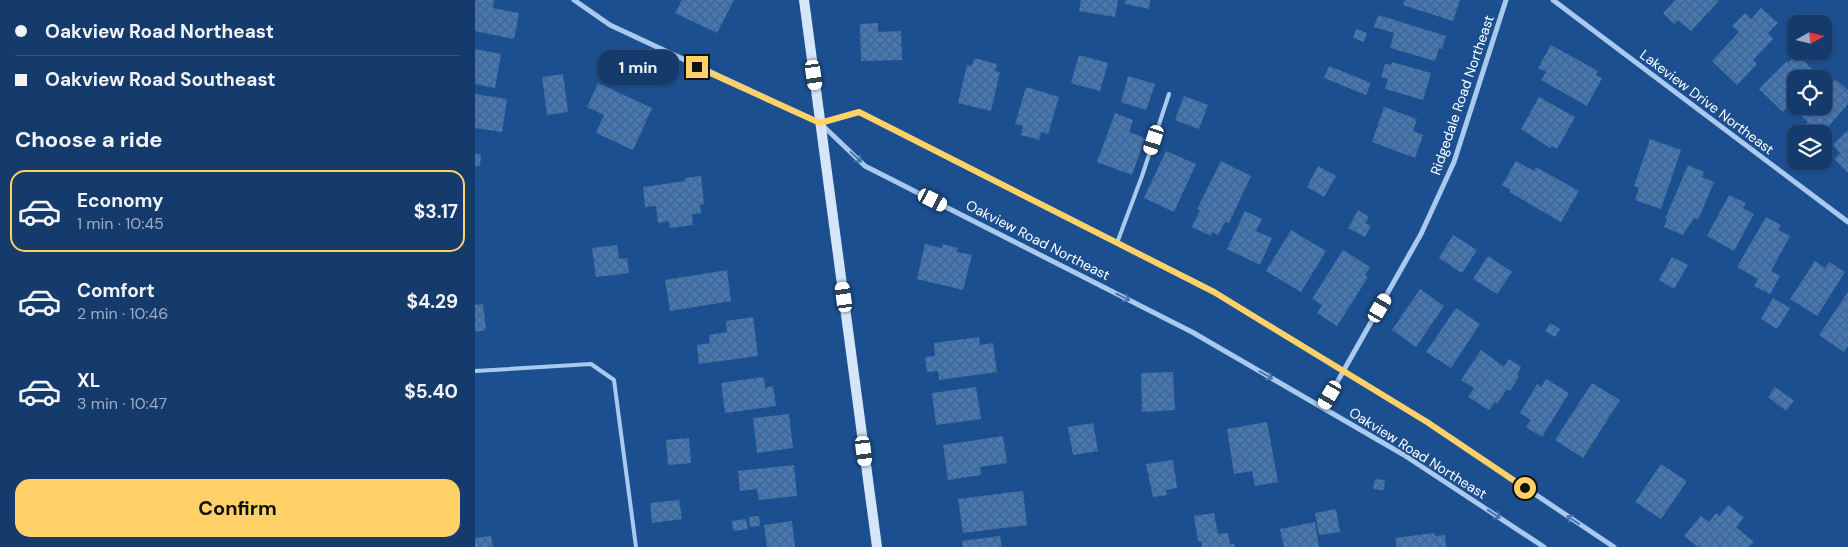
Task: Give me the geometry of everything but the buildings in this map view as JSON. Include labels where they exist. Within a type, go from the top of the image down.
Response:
[{"type":"street","points":[[574,0],[610,25],[820,123]]},
{"type":"street","points":[[804,0],[877,547]]},
{"type":"street","name":"Ridgedale Road Northeast","points":[[1323,407],[1421,234],[1454,162],[1506,0]]},
{"type":"street","name":"Lakeview Drive Northeast","points":[[1553,0],[1848,222]]},
{"type":"street","name":"Oakview Road Northeast","points":[[820,123],[859,112],[1214,292],[1427,422],[1605,545],[1613,547]]},
{"type":"street","name":"Oakview Road Northeast","points":[[820,123],[865,166],[1193,332],[1403,455],[1543,547]]},
{"type":"lane","points":[[1117,243],[1142,176],[1169,94]]},
{"type":"lane","points":[[475,371],[591,364],[614,380],[636,547]]},
{"type":"route","points":[[697,67],[820,123],[859,112],[1214,292],[1427,422],[1525,488]]}]
